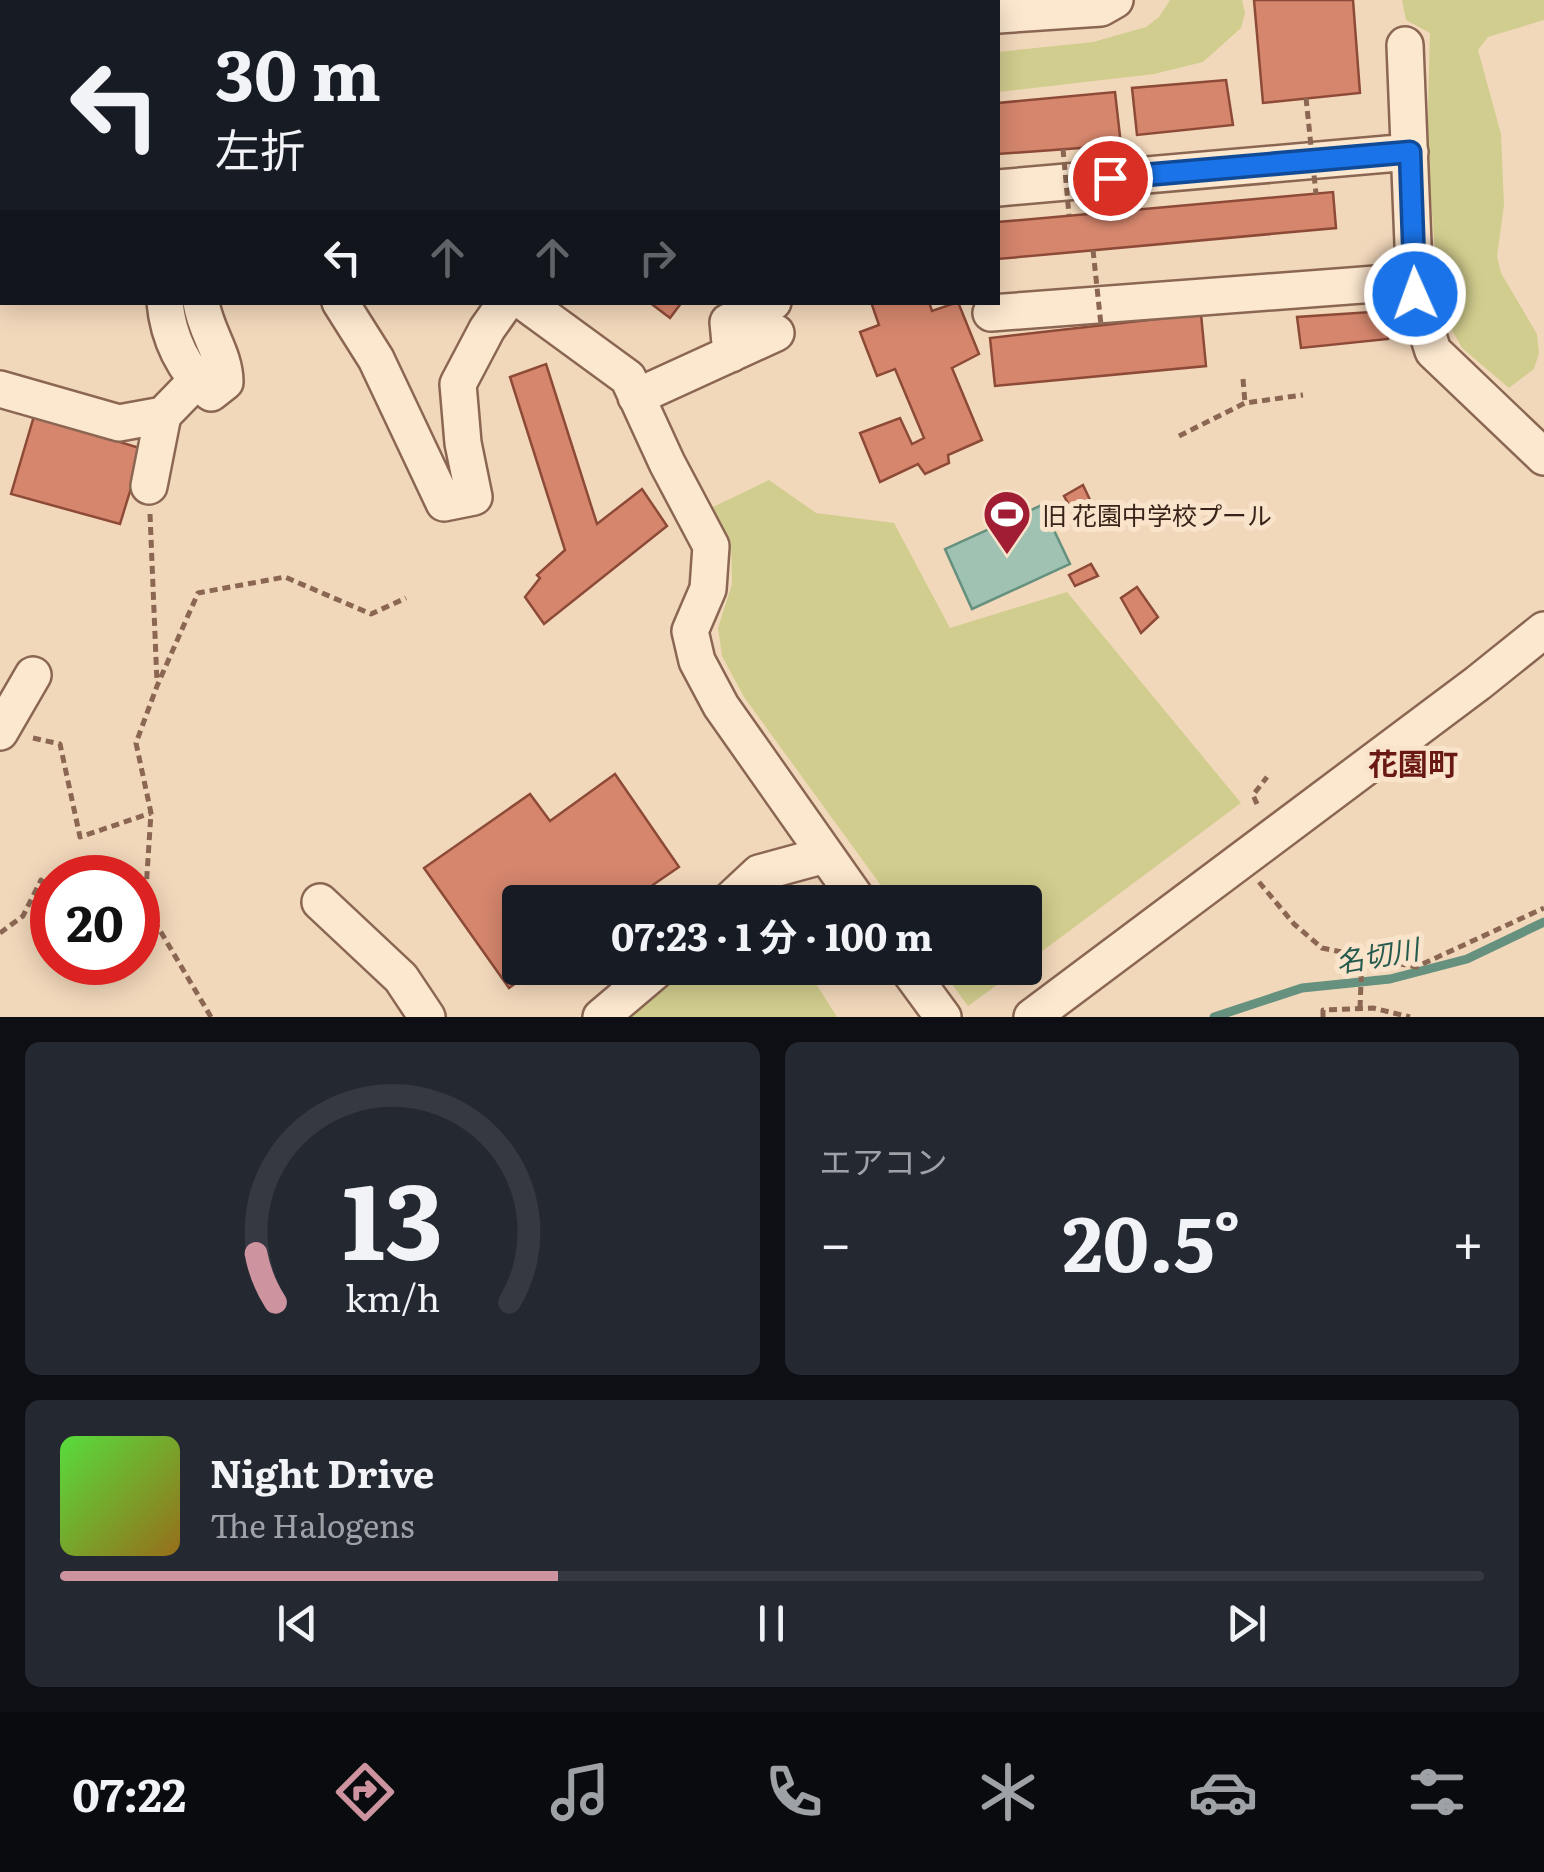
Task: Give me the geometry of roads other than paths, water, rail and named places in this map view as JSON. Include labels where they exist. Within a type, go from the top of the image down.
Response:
[{"type":"street","points":[[1000,15],[1101,8],[1115,0]]},
{"type":"street","points":[[1405,46],[1415,294],[1433,351],[1544,456]]},
{"type":"street","points":[[1000,188],[1410,152]]},
{"type":"street","points":[[991,312],[1414,281]]},
{"type":"street","points":[[165,305],[166,320],[182,359],[196,381],[211,393],[225,382],[225,368],[203,320],[201,305]]},
{"type":"street","points":[[342,305],[376,360],[444,503],[474,497],[462,443],[458,384],[486,329],[504,305]]},
{"type":"street","points":[[528,305],[628,378],[711,546],[708,589],[690,630],[697,661],[721,706],[847,885]]},
{"type":"street","points":[[636,397],[731,354],[775,318]]},
{"type":"street","points":[[0,388],[119,423],[162,415],[196,381]]},
{"type":"street","points":[[150,486],[162,415]]},
{"type":"street","points":[[1032,1017],[1544,630]]},
{"type":"street","points":[[0,732],[33,675]]},
{"type":"street","points":[[747,885],[759,874],[825,856]]},
{"type":"street","points":[[320,902],[401,978],[427,1017]]},
{"type":"street","points":[[600,1017],[639,985]]},
{"type":"street","points":[[919,985],[943,1017]]},
{"type":"waterway","name":"名切川","points":[[1214,1017],[1302,988],[1390,979],[1467,959],[1544,922]]},
{"type":"place","name":"旧 花園中学校プール","points":[[1007,556]]},
{"type":"district","name":"花園町","points":[[1413,762]]}]
